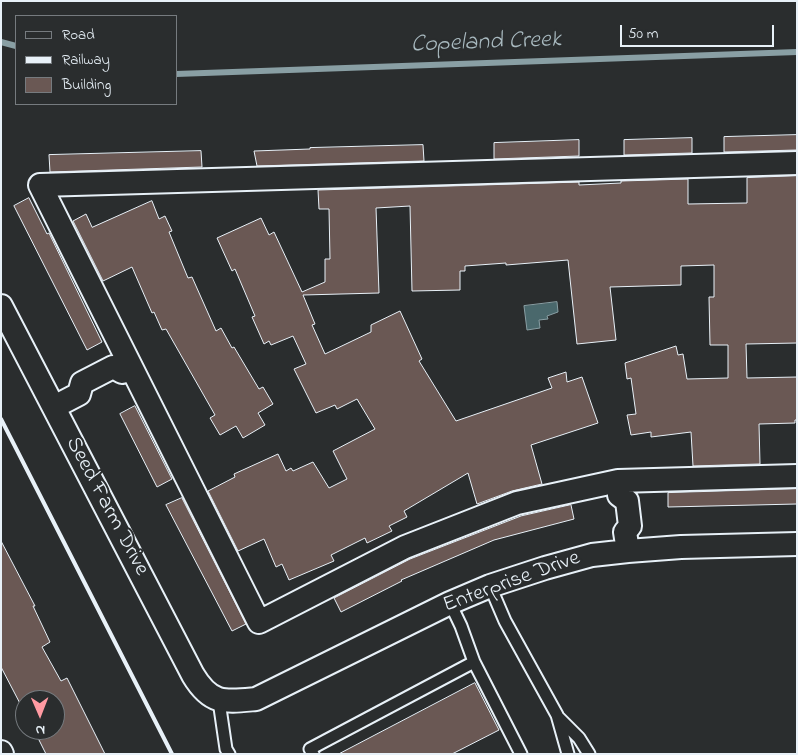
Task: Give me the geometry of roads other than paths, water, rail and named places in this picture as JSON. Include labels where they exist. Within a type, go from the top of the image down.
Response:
[{"type":"street","points":[[797,164],[40,185],[127,370],[259,622],[405,547],[517,503],[618,488],[797,476]]},
{"type":"street","name":"Seed Farm Drive","points":[[1,306],[193,675],[200,686],[218,701]]},
{"type":"street","points":[[54,407],[79,394],[82,383],[113,367],[127,370]]},
{"type":"street","points":[[618,488],[614,503],[618,528],[626,542]]},
{"type":"street","name":"Enterprise Drive","points":[[218,701],[237,702],[256,699],[450,603],[490,586],[592,555],[626,542],[680,547],[797,544]]},
{"type":"lane","points":[[490,586],[505,621],[557,716],[568,754]]},
{"type":"lane","points":[[450,603],[461,626],[474,662],[521,754]]},
{"type":"lane","points":[[313,754],[310,749],[474,662]]},
{"type":"lane","points":[[218,701],[226,748],[229,754]]},
{"type":"lane","points":[[557,716],[579,738],[589,754]]},
{"type":"water","points":[[557,302],[558,312],[547,316],[548,319],[539,320],[540,328],[527,330],[524,306]]},
{"type":"waterway","name":"Copeland Creek","points":[[1,42],[15,46]]},
{"type":"waterway","name":"Copeland Creek","points":[[178,74],[797,52]]},
{"type":"railway","points":[[1,419],[172,754]]}]
